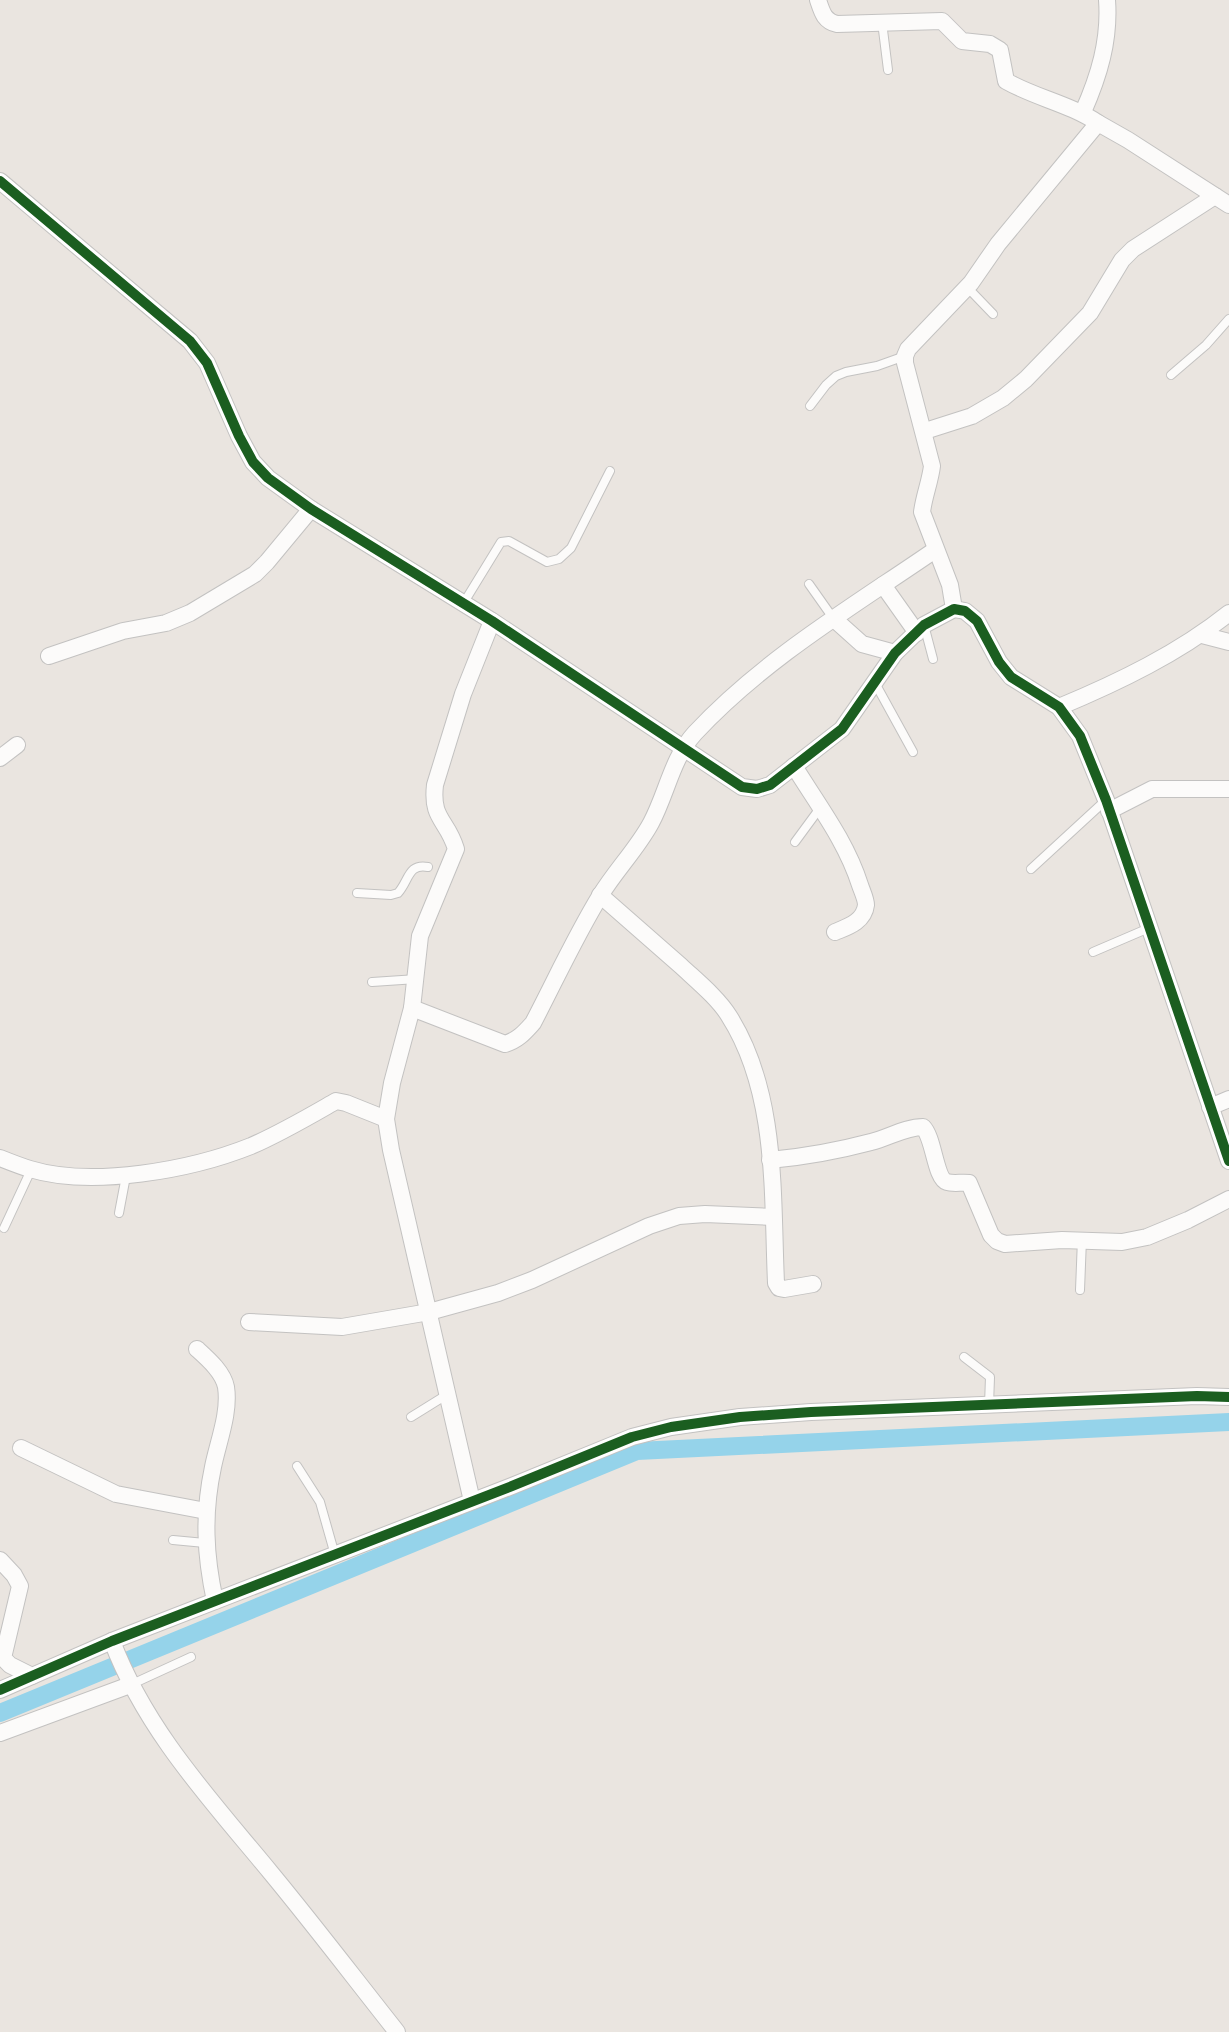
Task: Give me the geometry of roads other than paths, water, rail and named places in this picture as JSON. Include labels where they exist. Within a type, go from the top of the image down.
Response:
[{"type":"street","points":[[818,0],[822,15],[829,22],[942,21],[962,41],[990,44],[1000,50],[1006,81],[1083,112],[1222,201],[1133,249],[1122,260],[1090,313],[1011,391],[972,416],[925,431]]},
{"type":"street","points":[[1083,112],[1106,48],[1107,0]]},
{"type":"street","points":[[954,609],[950,585],[922,512],[932,466],[905,356],[908,349],[967,287],[998,244],[1098,123]]},
{"type":"street","points":[[0,181],[190,341],[207,363],[253,462],[268,478],[312,509],[492,621],[742,787],[757,789],[770,785],[842,729],[895,653],[920,629],[954,609],[965,611],[977,621],[999,662],[1011,677],[1059,707],[1080,736],[1108,805],[1229,1161]]},
{"type":"street","points":[[49,656],[123,631],[166,624],[190,613],[255,574],[312,509]]},
{"type":"street","points":[[412,1008],[505,1044],[515,1041],[533,1023],[600,895],[651,823],[684,747],[695,734],[757,675],[833,618],[935,551]]},
{"type":"street","points":[[883,585],[920,629]]},
{"type":"street","points":[[1059,707],[1097,691],[1202,635],[1229,613]]},
{"type":"street","points":[[833,618],[862,644],[895,653]]},
{"type":"street","points":[[472,1501],[386,1119],[392,1083],[412,1008],[421,936],[443,870],[456,849],[452,837],[436,813],[435,785],[463,694],[492,621]]},
{"type":"street","points":[[1202,635],[1229,642]]},
{"type":"street","points":[[0,758],[17,745]]},
{"type":"street","points":[[794,766],[835,830],[848,855],[866,904],[855,924],[835,932]]},
{"type":"street","points":[[1108,805],[1152,789],[1229,789]]},
{"type":"street","points":[[600,895],[696,980],[729,1015],[747,1054],[761,1095],[769,1160],[776,1283],[779,1288],[784,1289],[813,1284]]},
{"type":"street","points":[[1210,1107],[1229,1099]]},
{"type":"street","points":[[0,1158],[31,1170],[63,1175],[126,1176],[213,1158],[249,1146],[289,1129],[336,1101],[346,1102],[386,1119]]},
{"type":"street","points":[[769,1160],[841,1150],[914,1127],[923,1127],[928,1133],[940,1177],[947,1182],[969,1183],[991,1235],[1005,1244],[1082,1240],[1122,1242],[1147,1237],[1229,1199]]},
{"type":"street","points":[[249,1322],[342,1327],[429,1312],[498,1293],[532,1280],[649,1226],[679,1216],[705,1214],[773,1217]]},
{"type":"street","points":[[197,1349],[217,1369],[226,1385],[226,1404],[206,1511],[205,1543],[215,1601]]},
{"type":"street","points":[[0,1690],[114,1646],[215,1601],[632,1437],[671,1427],[740,1417],[1198,1396],[1229,1397]]},
{"type":"street","points":[[21,1448],[116,1494],[206,1511]]},
{"type":"street","points":[[0,1560],[20,1586],[3,1658],[10,1665],[32,1676]]},
{"type":"street","points":[[114,1646],[128,1680],[171,1752],[397,2032]]},
{"type":"street","points":[[0,1733],[128,1680]]},
{"type":"lane","points":[[882,22],[888,70]]},
{"type":"lane","points":[[967,287],[993,314]]},
{"type":"lane","points":[[1171,375],[1206,345],[1229,318]]},
{"type":"lane","points":[[810,406],[836,376],[905,356]]},
{"type":"lane","points":[[463,604],[501,542],[509,541],[547,562],[559,559],[571,548],[610,471]]},
{"type":"lane","points":[[809,584],[833,618]]},
{"type":"lane","points":[[920,629],[933,659]]},
{"type":"lane","points":[[875,683],[913,752]]},
{"type":"lane","points":[[1031,869],[1108,805]]},
{"type":"lane","points":[[795,842],[820,808]]},
{"type":"lane","points":[[357,892],[391,895],[398,893],[414,868],[421,865],[428,867]]},
{"type":"lane","points":[[1093,952],[1149,928]]},
{"type":"lane","points":[[372,982],[417,979]]},
{"type":"lane","points":[[4,1228],[31,1170]]},
{"type":"lane","points":[[120,1213],[126,1176]]},
{"type":"lane","points":[[1080,1290],[1082,1240]]},
{"type":"lane","points":[[964,1357],[990,1377],[989,1405]]},
{"type":"lane","points":[[411,1417],[448,1394]]},
{"type":"lane","points":[[297,1466],[320,1502],[335,1555]]},
{"type":"lane","points":[[173,1540],[205,1543]]},
{"type":"lane","points":[[128,1680],[191,1657]]},
{"type":"waterway","points":[[0,1713],[637,1451],[1229,1422]]}]
